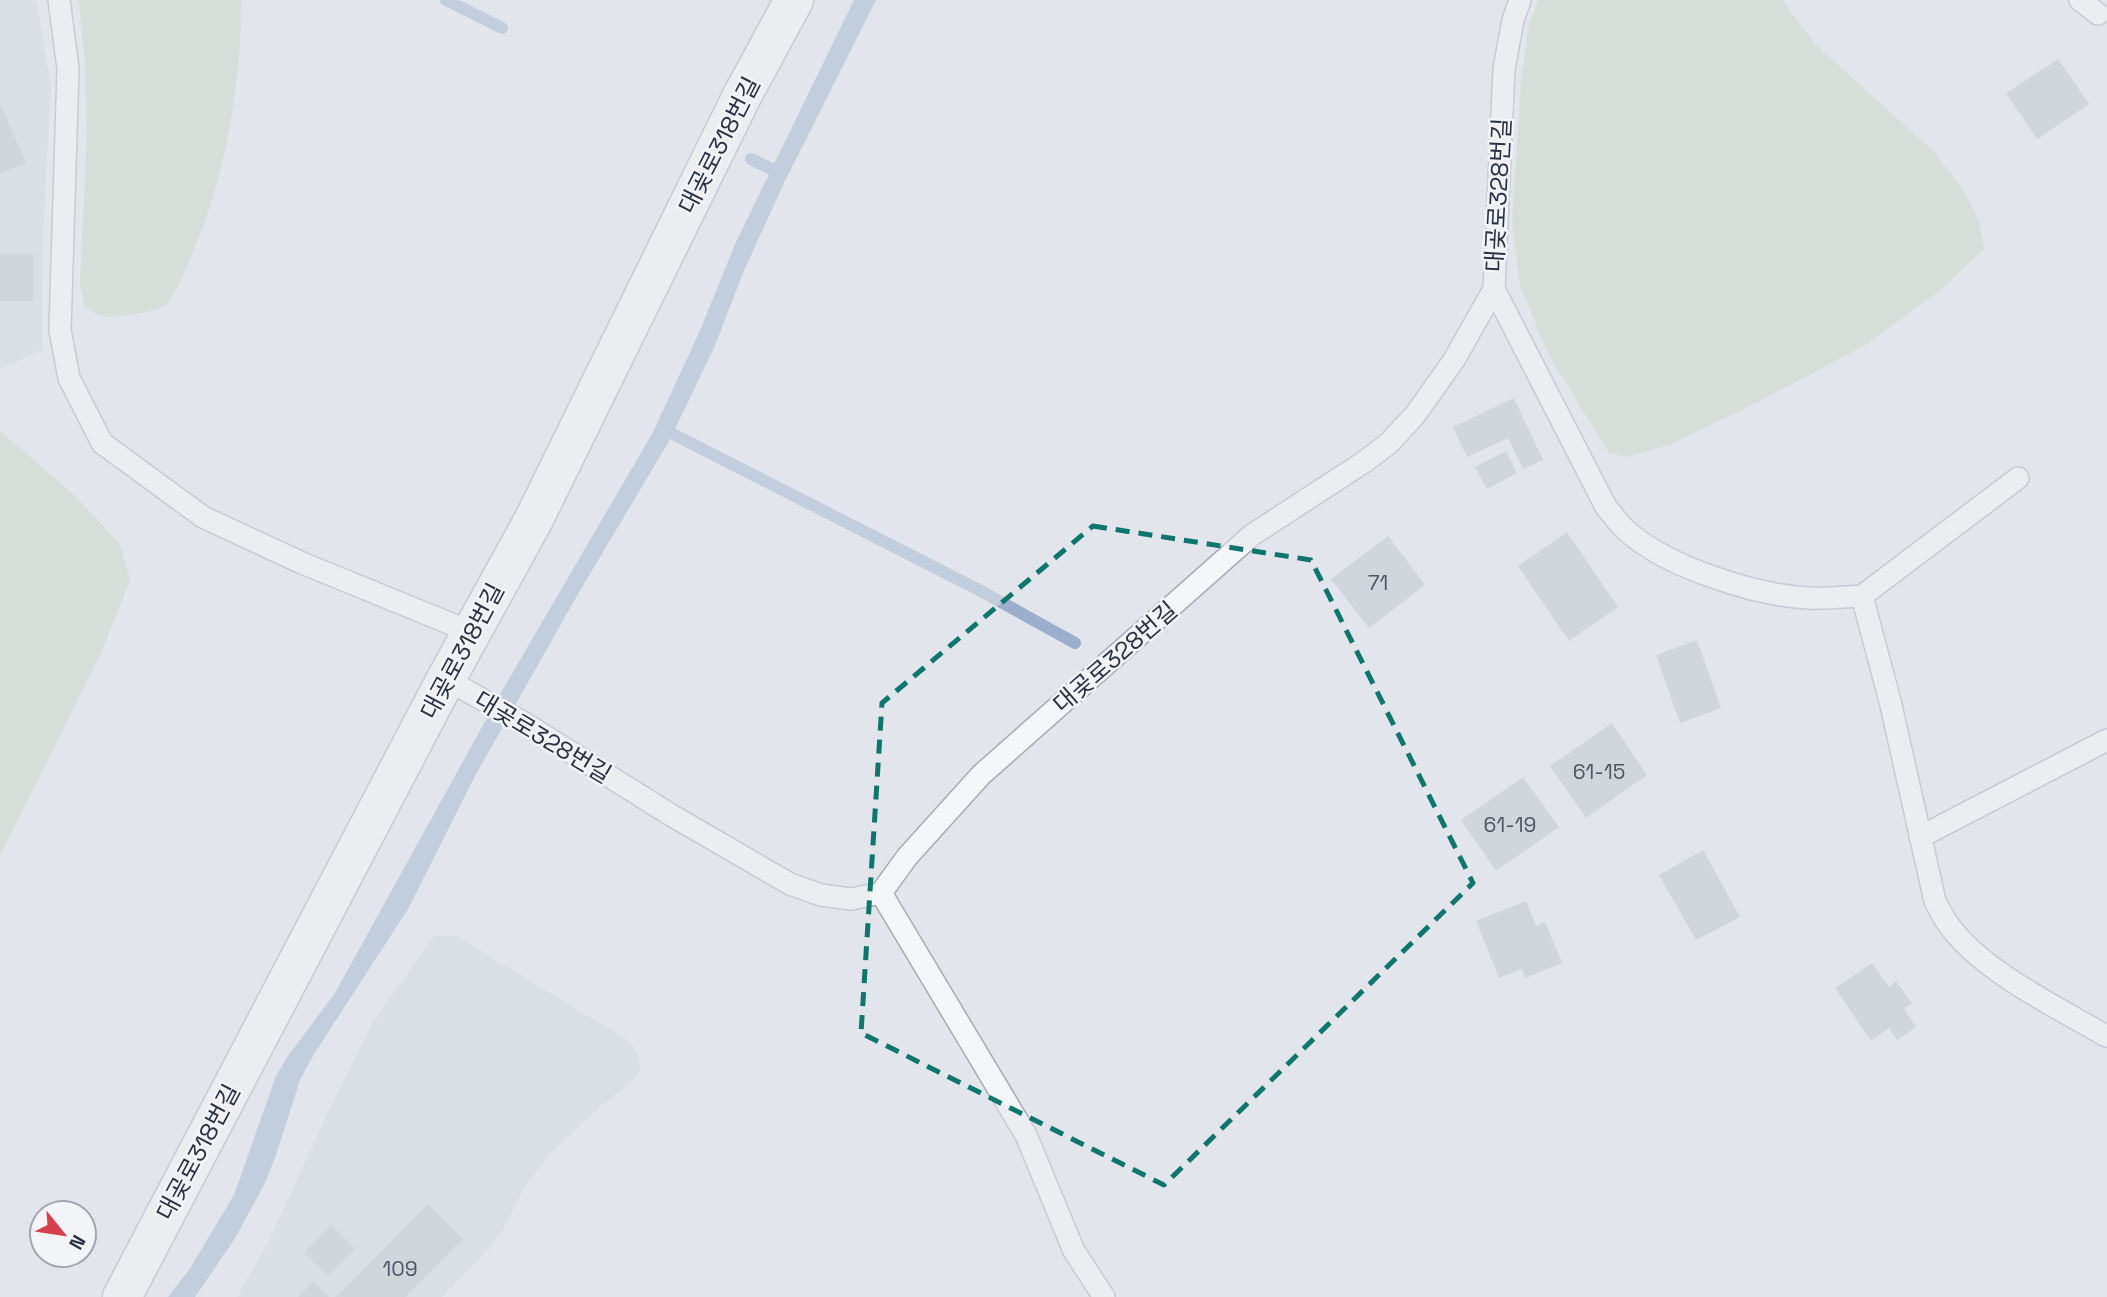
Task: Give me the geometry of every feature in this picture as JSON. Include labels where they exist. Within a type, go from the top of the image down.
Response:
[{"type":"street","name":"대곶로318번길","points":[[122,1297],[461,688],[471,632],[534,519],[742,96],[794,0]]},
{"type":"lane","points":[[59,0],[68,68],[60,330],[69,378],[102,443],[204,517],[302,563],[471,632]]},
{"type":"lane","name":"대곶로328번길","points":[[461,688],[529,726],[671,815],[790,884],[821,895],[851,899],[881,893],[907,857],[981,775],[1252,535],[1388,444],[1415,415],[1454,360],[1493,289],[1504,69],[1513,20],[1520,0]]},
{"type":"lane","points":[[2080,0],[2098,14]]},
{"type":"lane","points":[[1493,289],[1606,507],[1628,531],[1654,550],[1690,568],[1770,593],[1808,598],[1862,596],[2018,478]]},
{"type":"lane","points":[[1862,596],[1890,701],[1935,901],[1964,944],[2018,984],[2106,1036]]},
{"type":"lane","points":[[1920,837],[2107,740]]},
{"type":"lane","points":[[881,893],[1026,1135],[1074,1251],[1104,1297]]},
{"type":"highlighted area","points":[[1093,526],[1311,560],[1473,883],[1164,1185],[861,1033],[882,703]]},
{"type":"shaded area","points":[[0,0],[36,0],[51,88],[43,233],[42,350],[0,368]]},
{"type":"shaded area","points":[[434,936],[456,936],[628,1040],[638,1055],[640,1069],[631,1083],[602,1105],[548,1156],[522,1191],[507,1223],[490,1248],[442,1297],[237,1297],[269,1241],[373,1022]]},
{"type":"green space","points":[[79,0],[241,0],[238,67],[229,133],[202,230],[182,278],[166,304],[154,310],[117,317],[97,314],[85,307],[80,286],[87,133]]},
{"type":"green space","points":[[1538,0],[1782,0],[1815,44],[1933,151],[1965,192],[1979,221],[1984,249],[1942,289],[1864,346],[1671,444],[1628,457],[1609,453],[1547,352],[1519,282],[1512,220],[1521,82],[1528,29]]},
{"type":"green space","points":[[0,431],[73,494],[120,544],[130,580],[102,650],[0,856]]},
{"type":"water","points":[[854,0],[876,0],[783,185],[743,273],[714,348],[669,441],[475,776],[408,909],[314,1054],[300,1080],[265,1183],[234,1240],[195,1297],[168,1297],[189,1270],[234,1195],[276,1076],[335,993],[503,689],[652,434],[698,335],[736,242]]},
{"type":"building","points":[[2058,59],[2089,104],[2037,139],[2006,93]]},
{"type":"building","points":[[0,103],[26,163],[0,174]]},
{"type":"building","points":[[0,254],[33,254],[33,301],[0,301]]},
{"type":"building","points":[[1514,398],[1543,460],[1523,469],[1508,438],[1467,457],[1453,427]]},
{"type":"building","points":[[1506,451],[1517,473],[1487,489],[1475,467]]},
{"type":"building","points":[[1567,532],[1618,607],[1569,641],[1518,566]]},
{"type":"building","points":[[1388,536],[1425,585],[1369,628],[1331,579]]},
{"type":"building","points":[[1697,640],[1721,708],[1680,723],[1656,655]]},
{"type":"building","points":[[1612,723],[1647,775],[1586,818],[1550,766]]},
{"type":"building","points":[[1523,777],[1559,827],[1496,871],[1461,820]]},
{"type":"building","points":[[1703,850],[1740,917],[1696,940],[1659,875]]},
{"type":"building","points":[[1526,901],[1536,926],[1545,922],[1562,963],[1525,978],[1522,969],[1499,978],[1476,921]]},
{"type":"building","points":[[1872,963],[1889,987],[1896,981],[1912,1003],[1904,1009],[1916,1027],[1897,1040],[1889,1028],[1871,1041],[1835,988]]},
{"type":"building","points":[[428,1204],[463,1239],[406,1297],[336,1297]]},
{"type":"building","points":[[331,1225],[355,1249],[328,1276],[304,1253]]},
{"type":"building","points":[[313,1282],[329,1297],[298,1297]]},
{"type":"waterway","points":[[446,0],[502,28]]},
{"type":"waterway","points":[[751,159],[780,173]]},
{"type":"waterway","points":[[665,430],[981,591],[1075,643]]}]
